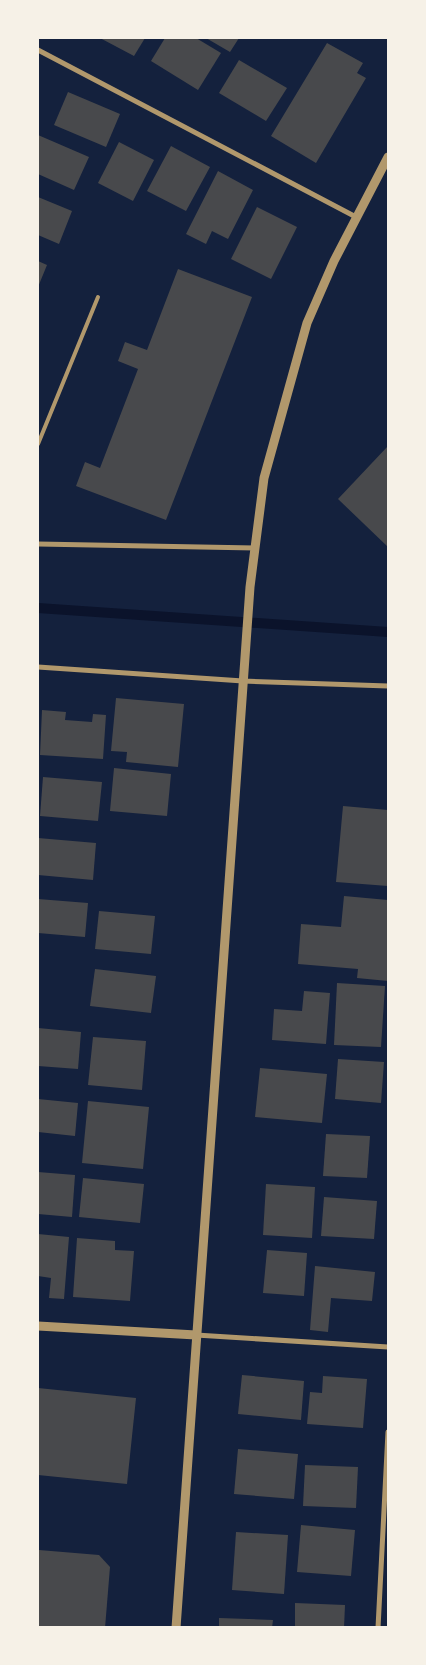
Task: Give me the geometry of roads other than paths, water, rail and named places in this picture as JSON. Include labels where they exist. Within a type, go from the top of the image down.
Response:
[{"type":"street","points":[[38,50],[356,217]]},
{"type":"street","points":[[176,1628],[245,647],[250,587],[264,478],[307,323],[356,217],[388,157]]},
{"type":"street","points":[[38,544],[255,548]]},
{"type":"street","points":[[38,667],[243,681],[388,686]]},
{"type":"street","points":[[38,1326],[388,1347]]},
{"type":"street","points":[[378,1628],[388,1432]]},
{"type":"lane","points":[[38,444],[98,297]]},
{"type":"waterway","points":[[38,608],[388,632]]}]
